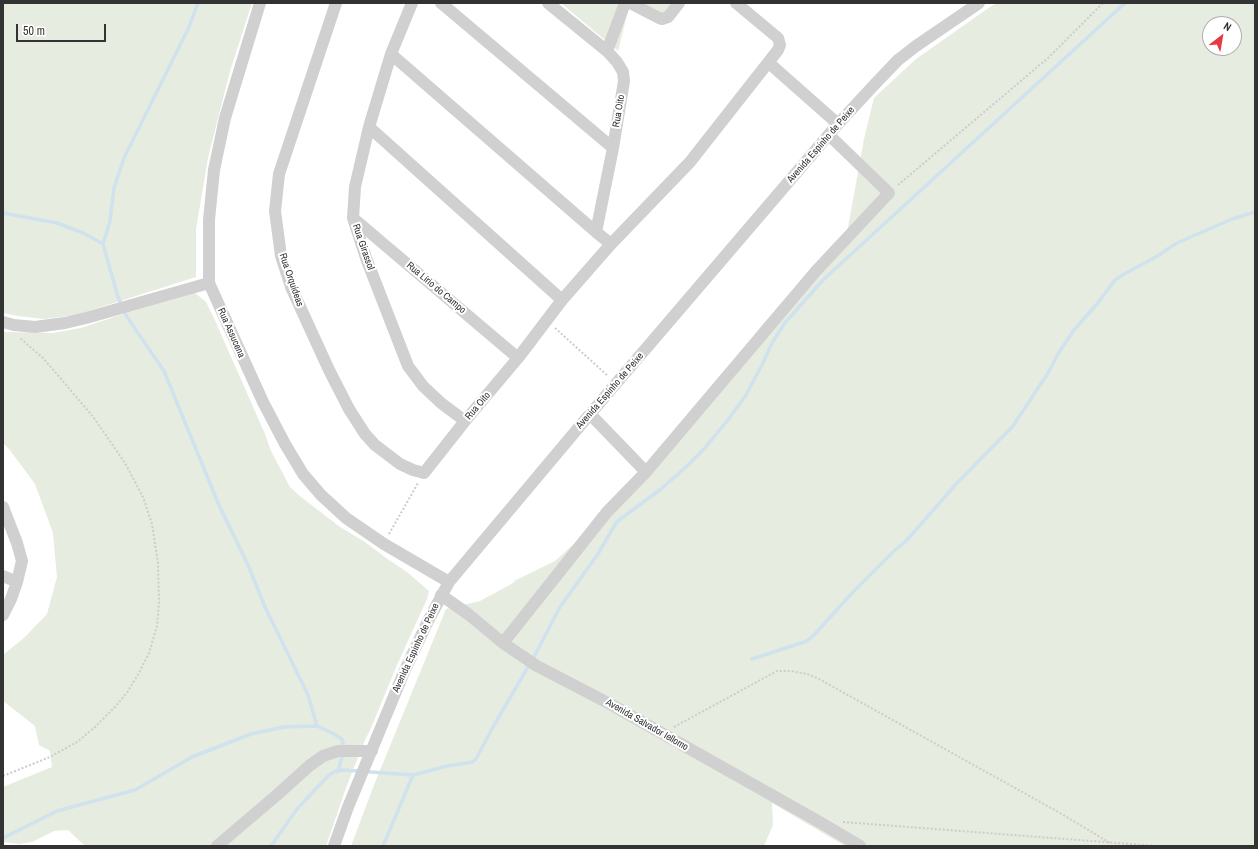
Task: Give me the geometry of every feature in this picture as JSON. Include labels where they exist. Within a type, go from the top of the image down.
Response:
[{"type":"street","name":"Rua Assucena","points":[[260,3],[225,118],[214,170],[209,220],[209,283],[263,402],[303,474],[346,518],[384,544],[449,582]]},
{"type":"street","name":"Rua Orquídeas","points":[[336,3],[279,174],[275,211],[281,256],[291,287],[329,370],[349,409],[365,434],[400,464],[424,473]]},
{"type":"street","name":"Rua Girassol","points":[[412,3],[390,54],[369,127],[355,187],[353,218],[366,258],[408,366],[423,386],[441,403],[465,421]]},
{"type":"street","points":[[441,3],[613,148]]},
{"type":"street","name":"Rua Oito","points":[[548,3],[607,51],[617,62],[623,72],[624,81],[613,148],[596,232]]},
{"type":"street","points":[[607,51],[625,3]]},
{"type":"street","points":[[630,3],[662,19],[668,17],[679,3]]},
{"type":"street","name":"Rua Oito","points":[[424,473],[518,358],[562,300],[611,244],[690,162],[778,50],[780,45],[778,38],[736,3]]},
{"type":"street","name":"Avenida Espinho de Peixe","points":[[334,846],[348,807],[404,672],[441,595],[449,582],[590,414],[838,124],[898,60],[937,31],[980,3]]},
{"type":"street","points":[[390,54],[611,244]]},
{"type":"street","points":[[769,63],[838,124]]},
{"type":"street","points":[[369,127],[562,300]]},
{"type":"street","points":[[503,643],[607,512],[646,472],[816,271],[889,193],[829,135]]},
{"type":"street","name":"Rua Lírio do Campo","points":[[353,218],[518,358]]},
{"type":"street","points":[[3,322],[36,327],[65,323],[209,283]]},
{"type":"street","points":[[590,414],[646,472]]},
{"type":"street","points":[[3,507],[17,543],[22,561],[17,582],[3,615]]},
{"type":"street","points":[[3,576],[17,582]]},
{"type":"street","name":"Avenida Salvador Iellomo","points":[[441,595],[468,614],[503,643],[536,666],[610,704],[860,846]]},
{"type":"street","points":[[217,846],[309,766],[323,756],[338,751],[372,751]]},
{"type":"path","points":[[889,193],[1048,58],[1104,3]]},
{"type":"path","points":[[546,321],[617,383]]},
{"type":"path","points":[[3,776],[50,757],[77,742],[94,728],[116,706],[128,691],[139,673],[148,653],[157,626],[159,602],[158,562],[152,524],[142,497],[125,463],[94,418],[44,358],[15,334]]},
{"type":"path","points":[[384,544],[424,473]]},
{"type":"path","points":[[663,734],[777,670],[807,674],[819,678],[1060,813],[1110,843]]},
{"type":"path","points":[[840,822],[1157,846]]},
{"type":"shaded area","points":[[3,3],[252,3],[230,71],[208,158],[196,229],[196,277],[76,315],[44,319],[3,313]]},
{"type":"shaded area","points":[[561,3],[680,3],[666,22],[629,7],[618,51]]},
{"type":"shaded area","points":[[997,3],[1255,3],[1255,846],[845,846],[772,803],[773,825],[764,846],[351,846],[374,785],[446,609],[480,601],[515,582],[514,581],[555,561],[599,521],[656,462],[764,323],[847,233],[864,139],[874,98],[916,59]]},
{"type":"shaded area","points":[[195,293],[206,302],[213,316],[271,451],[290,487],[340,527],[365,542],[407,572],[429,591],[427,599],[365,740],[347,785],[326,846],[85,846],[68,830],[54,831],[32,842],[19,844],[3,842],[3,787],[52,767],[50,751],[39,745],[35,726],[3,701],[3,655],[25,637],[47,614],[57,577],[53,533],[35,484],[3,443],[3,332],[53,333],[81,328]]},
{"type":"waterway","points":[[198,3],[189,27],[124,158],[114,188],[110,221],[103,244],[118,297],[127,317],[164,371],[218,503],[248,565],[265,607],[308,695],[317,726]]},
{"type":"waterway","points":[[271,846],[297,809],[329,775],[334,772],[343,770],[413,775],[447,766],[472,762],[476,759],[535,655],[560,607],[598,554],[616,523],[661,489],[704,449],[746,395],[772,343],[784,324],[823,280],[1125,3]]},
{"type":"waterway","points":[[752,659],[807,641],[854,591],[907,540],[957,483],[1013,426],[1074,330],[1097,304],[1115,280],[1177,243],[1232,219],[1255,212]]},
{"type":"waterway","points":[[3,213],[57,223],[83,233],[103,244]]},
{"type":"waterway","points":[[3,838],[57,811],[135,790],[192,757],[251,734],[284,727],[317,726],[342,739],[344,748]]},
{"type":"waterway","points":[[338,771],[343,754]]},
{"type":"waterway","points":[[383,846],[413,775]]}]
